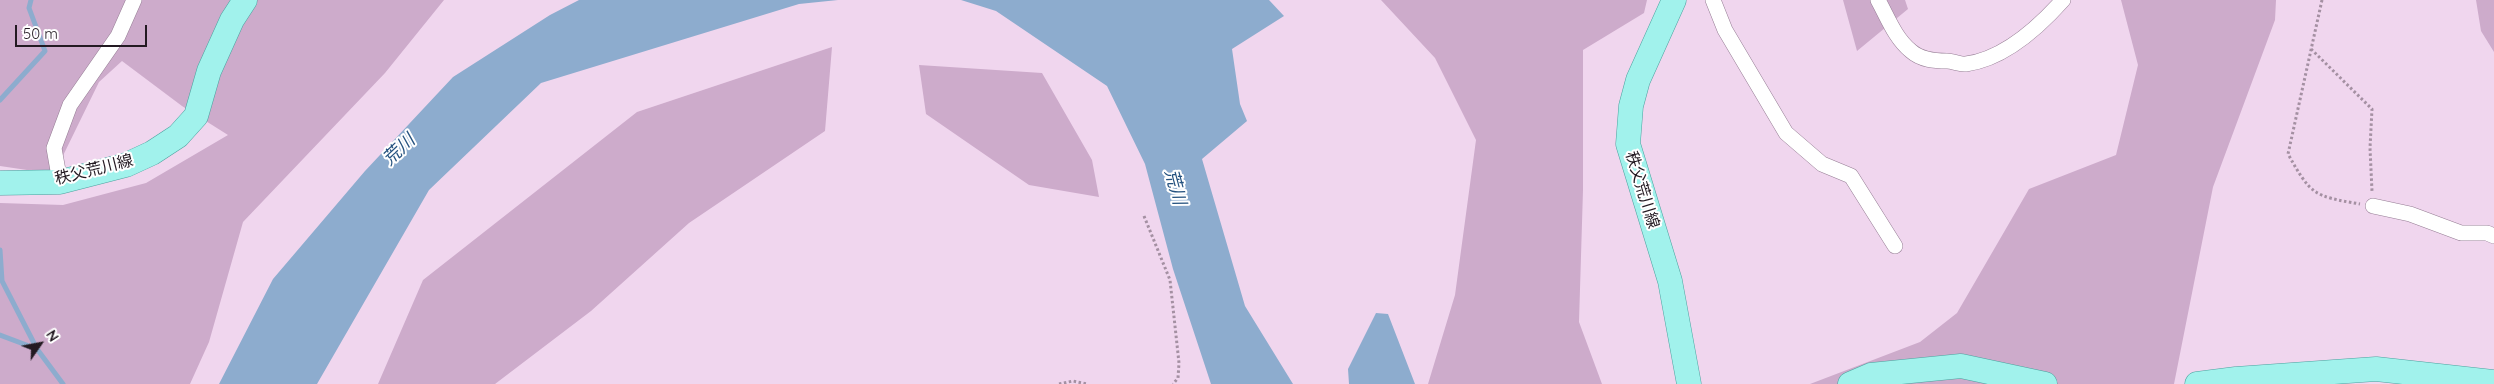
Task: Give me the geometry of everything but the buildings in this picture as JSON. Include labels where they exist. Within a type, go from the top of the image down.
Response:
[{"type":"main road","name":"秩父荒川線","points":[[0,184],[60,182],[126,165],[152,154],[178,136],[196,116],[209,71],[232,20],[245,0]]},
{"type":"main road","name":"秩父荒川線","points":[[1674,0],[1638,80],[1631,106],[1628,144],[1670,281],[1689,384]]},
{"type":"main road","points":[[1850,384],[1871,375],[1961,366],[2045,384]]},
{"type":"main road","points":[[2197,384],[2236,378],[2376,369],[2494,382]]},
{"type":"street","points":[[60,182],[54,148],[70,105],[118,36],[134,0]]},
{"type":"street","points":[[1713,0],[1725,30],[1786,133],[1822,164],[1851,176],[1895,246]]},
{"type":"street","points":[[1878,0],[1897,36],[1912,52],[1936,62],[1947,61],[1965,64],[2000,52],[2038,28],[2063,0]]},
{"type":"street","points":[[2372,206],[2410,214],[2461,233],[2487,233],[2494,236]]},
{"type":"path","points":[[2311,49],[2372,109],[2370,148],[2372,206],[2324,198],[2305,183],[2288,154],[2311,49],[2322,0]]},
{"type":"path","points":[[1144,216],[1170,280],[1179,363],[1178,378],[1173,384]]},
{"type":"path","points":[[1059,384],[1073,381],[1087,384]]},
{"type":"shaded area","points":[[0,0],[444,0],[385,73],[243,222],[209,342],[190,384],[0,384],[0,203],[63,205],[146,183],[228,135],[182,106],[122,61],[99,82],[54,174],[0,166]]},
{"type":"shaded area","points":[[1381,0],[1647,0],[1644,13],[1583,50],[1583,190],[1579,322],[1602,384],[1428,384],[1455,295],[1476,140],[1435,58]]},
{"type":"shaded area","points":[[1843,0],[1905,0],[1908,9],[1857,51]]},
{"type":"shaded area","points":[[2121,0],[2276,0],[2275,20],[2213,187],[2174,384],[1810,384],[1920,342],[1957,313],[2029,189],[2116,155],[2138,65]]},
{"type":"shaded area","points":[[2476,0],[2494,0],[2494,52],[2481,31]]},
{"type":"shaded area","points":[[832,47],[825,131],[689,223],[591,311],[495,384],[378,384],[423,280],[637,112]]},
{"type":"shaded area","points":[[919,65],[1042,73],[1092,160],[1099,197],[1029,185],[926,114]]},
{"type":"water","name":"荒川","points":[[579,0],[838,0],[799,4],[541,83],[429,190],[317,384],[219,384],[273,279],[365,171],[453,77],[550,15]]},
{"type":"water","name":"荒川","points":[[961,0],[1269,0],[1284,16],[1232,49],[1240,104],[1247,121],[1202,159],[1245,306],[1293,384],[1211,384],[1173,269],[1145,164],[1107,86],[996,11]]},
{"type":"water","points":[[1376,313],[1388,314],[1415,384],[1349,384],[1348,369]]},
{"type":"waterway","points":[[0,100],[45,51],[29,8],[31,0]]},
{"type":"waterway","points":[[0,250],[2,281],[37,349],[63,384]]},
{"type":"waterway","points":[[0,335],[37,349]]}]
